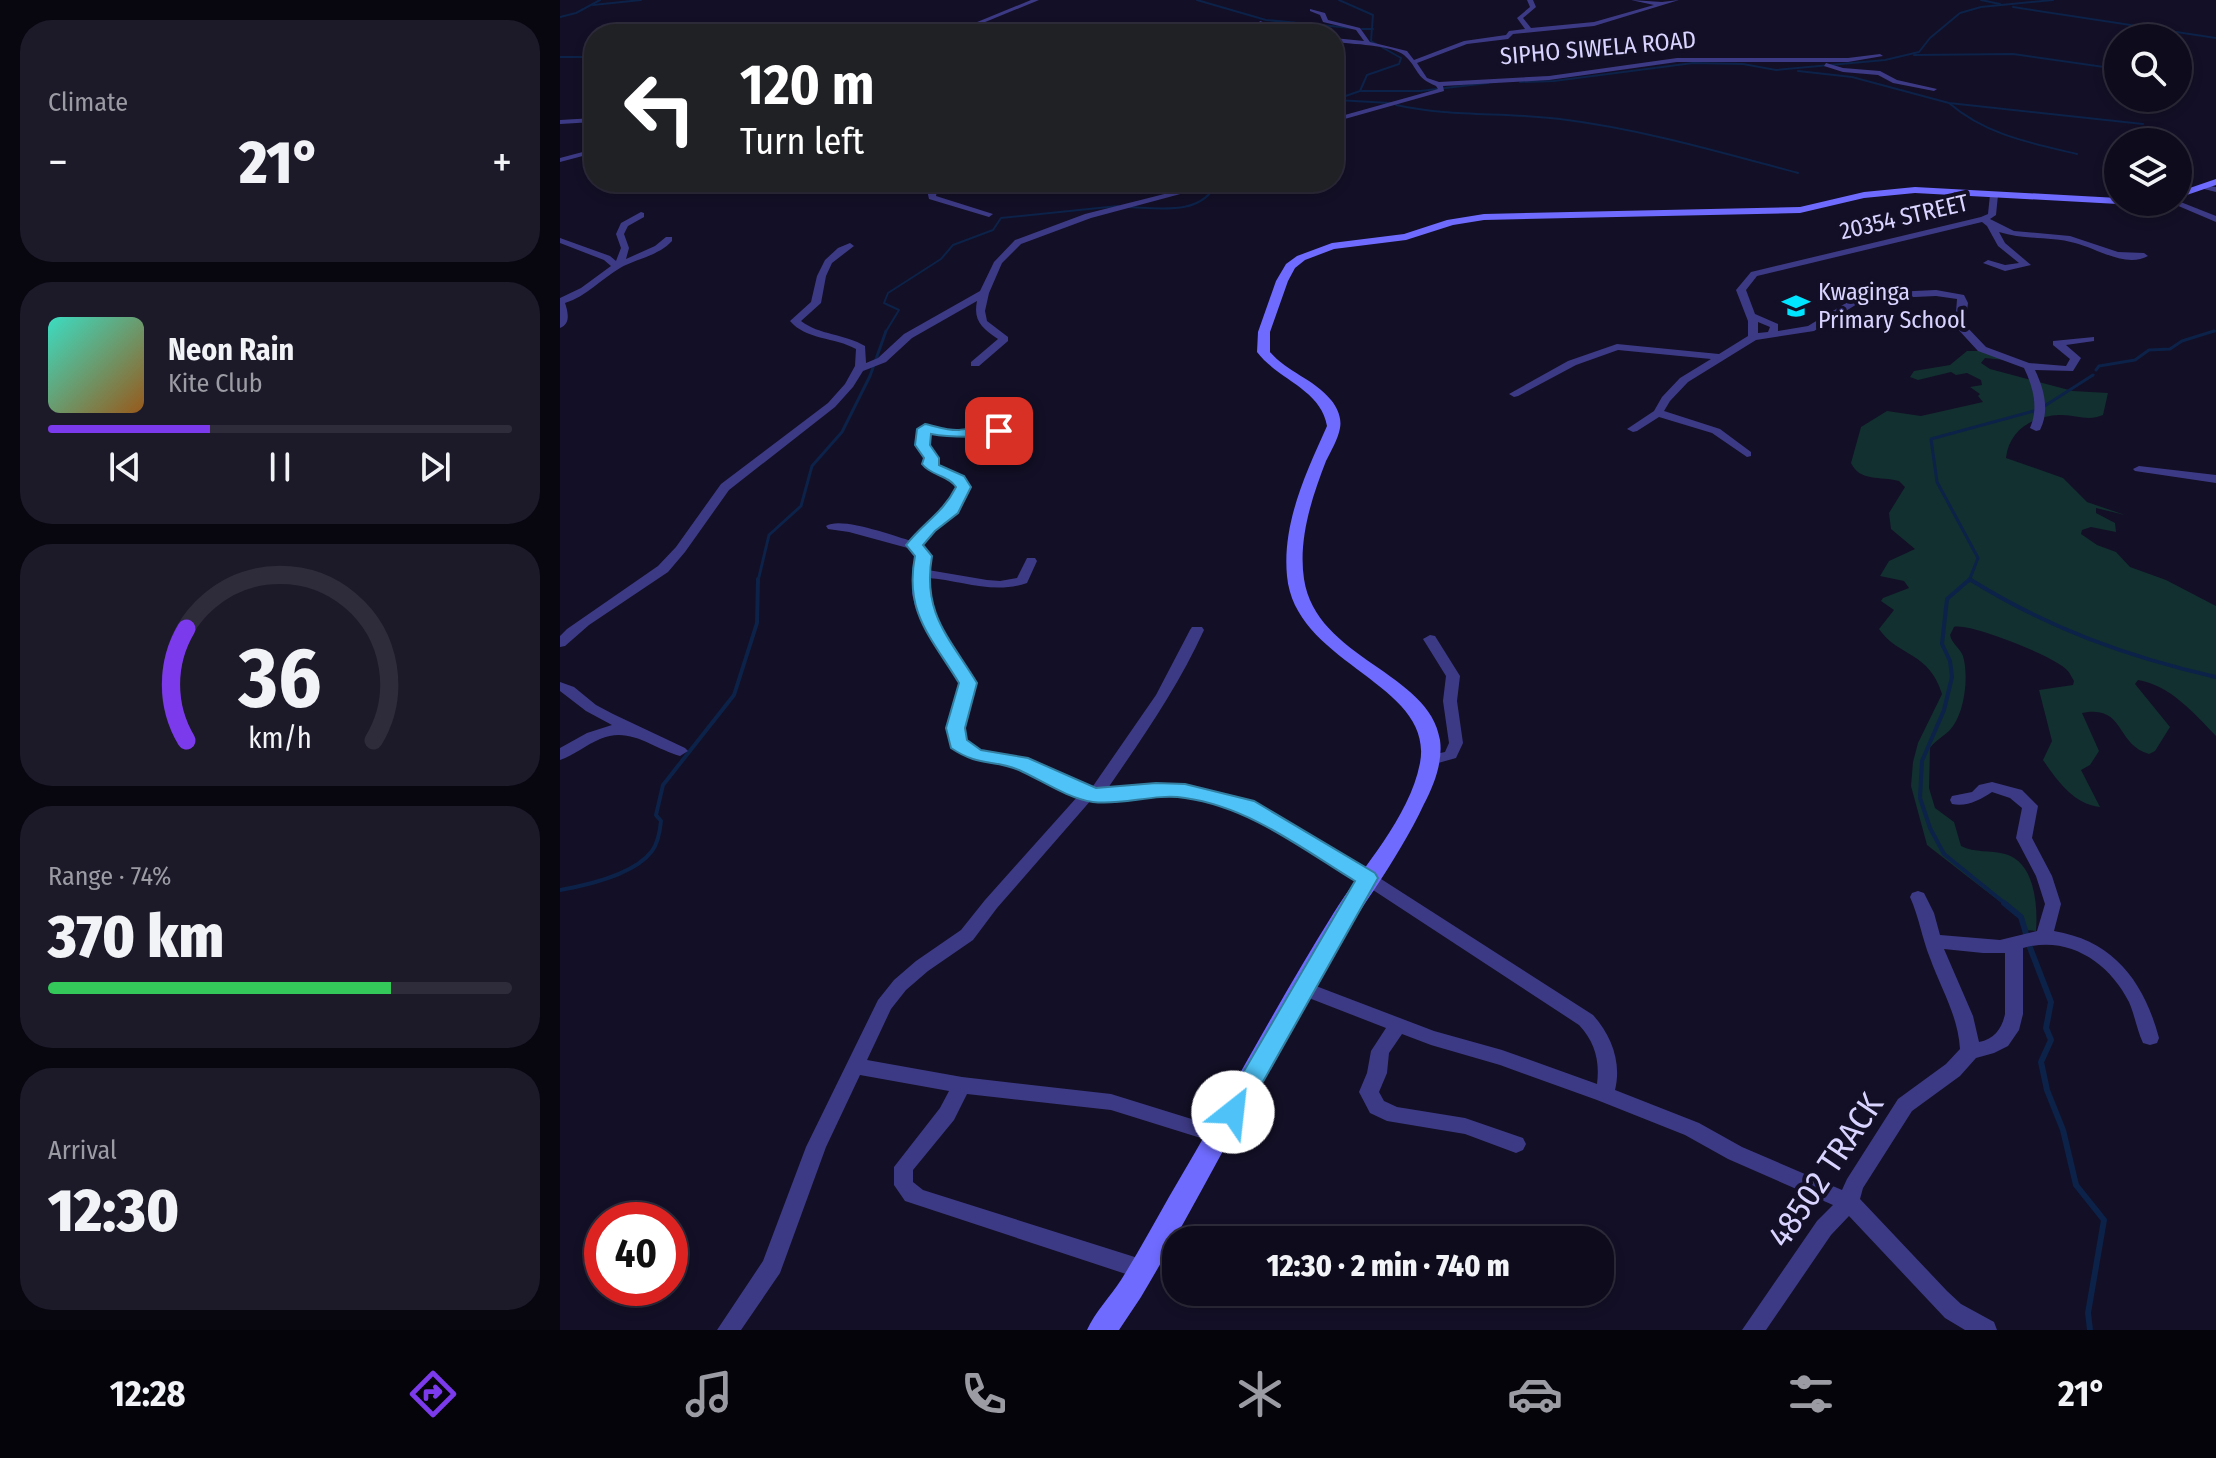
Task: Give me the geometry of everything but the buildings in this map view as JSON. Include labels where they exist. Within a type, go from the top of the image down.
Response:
[{"type":"street","points":[[976,24],[1036,0]]},
{"type":"street","points":[[1528,29],[1520,18],[1533,7],[1530,0]]},
{"type":"street","points":[[1634,0],[1662,4]]},
{"type":"street","points":[[1415,62],[1447,52],[1463,43],[1499,40],[1508,37],[1511,32],[1528,29],[1594,24],[1676,0]]},
{"type":"street","points":[[1312,10],[1323,14],[1323,20],[1336,24]]},
{"type":"street","points":[[1344,26],[1358,29],[1365,41],[1405,52],[1425,79],[1440,87]]},
{"type":"street","points":[[1344,41],[1377,45]]},
{"type":"street","name":"SIPHO SIWELA ROAD","points":[[1344,117],[1440,87],[1549,78],[1677,60],[1848,60],[1880,56]]},
{"type":"street","points":[[1807,59],[1836,69],[1880,73],[1895,82],[1934,89]]},
{"type":"street","points":[[560,122],[584,121]]},
{"type":"street","points":[[560,165],[584,155]]},
{"type":"street","points":[[2192,191],[2213,186]]},
{"type":"street","points":[[1101,1330],[1141,1269],[1220,1136],[1302,988],[1427,783],[1431,760],[1430,737],[1423,720],[1385,682],[1331,642],[1309,615],[1297,591],[1295,572],[1302,503],[1334,426],[1334,418],[1327,403],[1282,373],[1263,352],[1264,332],[1290,266],[1305,255],[1327,247],[1406,237],[1455,221],[1484,217],[1800,210],[1864,195],[1905,191],[1994,195]]},
{"type":"street","points":[[934,192],[936,199],[989,214]]},
{"type":"street","points":[[975,364],[1004,339],[987,330],[981,320],[980,309],[998,262],[1018,242],[1088,216],[1186,192]]},
{"type":"street","name":"20354 STREET","points":[[1753,337],[1750,315],[1741,290],[1758,272],[1987,222],[1992,215],[1994,195],[2104,200]]},
{"type":"street","points":[[2192,210],[2216,219]]},
{"type":"street","points":[[618,265],[625,248],[620,234],[622,228],[641,215]]},
{"type":"street","points":[[1987,222],[2025,236],[2070,239],[2119,255],[2144,256]]},
{"type":"street","points":[[1987,222],[2001,244],[2026,265],[2005,268],[1988,263]]},
{"type":"street","points":[[560,325],[564,315],[560,302],[579,295],[618,265],[661,247],[669,239]]},
{"type":"street","points":[[561,240],[618,265]]},
{"type":"street","points":[[560,643],[596,612],[662,570],[698,527],[709,504],[748,467],[830,408],[861,367],[863,356],[858,345],[800,327],[795,321],[816,303],[826,262],[850,246]]},
{"type":"street","points":[[861,367],[882,360],[908,336],[984,293]]},
{"type":"street","points":[[1633,429],[1658,413],[1684,380],[1753,337],[1811,329],[1854,302],[1871,296],[1952,294],[1961,297],[1960,326],[1968,337],[1982,349],[2028,366],[2069,369],[2075,356],[2057,343],[2090,339]]},
{"type":"street","points":[[1750,315],[1773,323],[1773,332]]},
{"type":"street","points":[[1514,394],[1572,363],[1617,347],[1722,357]]},
{"type":"street","points":[[2028,366],[2035,380],[2042,414],[2036,428]]},
{"type":"street","points":[[1658,413],[1716,431],[1747,454]]},
{"type":"street","points":[[915,545],[929,527],[953,510],[964,487],[959,479],[931,466],[932,458],[922,445],[925,429],[959,434],[974,430],[999,431]]},
{"type":"street","points":[[2139,469],[2216,479]]},
{"type":"street","points":[[832,526],[915,545],[923,552],[919,593],[923,610],[968,683],[956,728],[957,743],[975,755],[1021,763],[1091,794],[1156,790],[1222,798],[1247,806],[1368,878],[1586,1020],[1598,1033],[1608,1061],[1604,1094]]},
{"type":"street","points":[[920,574],[940,573],[985,584],[1013,584],[1022,580],[1031,561]]},
{"type":"street","points":[[728,1330],[772,1266],[816,1147],[884,1005],[900,985],[967,935],[991,904],[1091,794],[1176,673],[1197,630]]},
{"type":"street","points":[[1430,639],[1453,676],[1450,701],[1456,743],[1451,755],[1431,760]]},
{"type":"street","points":[[560,686],[591,708],[636,732],[657,739],[674,751],[680,751]]},
{"type":"street","points":[[560,755],[610,730],[636,732]]},
{"type":"street","points":[[1958,800],[1977,796],[1984,789],[1992,787],[2016,794],[2030,806],[2024,838],[2044,876],[2053,904],[2040,937]]},
{"type":"street","points":[[1918,897],[1965,1019],[1970,1051]]},
{"type":"street","points":[[1933,941],[1987,947],[2014,945],[2040,937],[2068,942],[2111,963],[2145,1013],[2150,1038]]},
{"type":"street","name":"48502 TRACK","points":[[1753,1330],[1824,1228],[1849,1202],[1854,1185],[1905,1105],[1953,1070],[1970,1051],[2001,1041],[2012,1025],[2014,945]]},
{"type":"street","points":[[1302,988],[1431,1038],[1555,1075],[1604,1094],[1692,1129],[1735,1153],[1849,1202],[1939,1298],[1953,1311],[1986,1330]]},
{"type":"street","points":[[1399,1024],[1380,1051],[1377,1073],[1369,1092],[1377,1107],[1394,1115],[1465,1126],[1516,1144]]},
{"type":"street","points":[[856,1066],[962,1085],[1111,1102],[1220,1136]]},
{"type":"street","points":[[962,1085],[947,1114],[904,1167],[901,1177],[906,1189],[917,1197],[1018,1232],[1141,1269]]},
{"type":"green space","points":[[1967,351],[1981,351],[2005,360],[1985,358],[1981,363],[1990,369],[2073,391],[2108,393],[2103,415],[2092,418],[2049,416],[2024,426],[2012,440],[2006,458],[2063,478],[2087,502],[2125,515],[2096,508],[2096,513],[2115,523],[2116,532],[2091,527],[2082,530],[2081,534],[2097,545],[2116,552],[2130,567],[2166,580],[2216,606],[2216,736],[2171,694],[2138,680],[2135,684],[2170,727],[2155,751],[2149,754],[2138,749],[2106,714],[2082,713],[2099,751],[2090,765],[2081,770],[2100,807],[2074,796],[2043,760],[2052,741],[2039,690],[2073,685],[2068,671],[2047,657],[2012,642],[1976,630],[1954,627],[1950,635],[1963,656],[1966,674],[1964,695],[1954,724],[1930,748],[1929,788],[1935,808],[1954,822],[1961,846],[2005,854],[2023,866],[2029,875],[2035,898],[2036,931],[2024,930],[2017,915],[1927,845],[1911,786],[1913,762],[1918,743],[1942,694],[1929,670],[1879,629],[1894,610],[1881,601],[1883,598],[1909,588],[1904,581],[1880,576],[1889,561],[1915,549],[1891,529],[1889,513],[1905,487],[1899,481],[1865,476],[1851,463],[1861,427],[1887,411],[1921,416],[1983,402],[1978,396],[1980,394],[1970,387],[1982,385],[1981,380],[1967,373],[1956,375],[1951,372],[1918,380],[1910,377],[1914,371],[1950,365]]},
{"type":"waterway","points":[[560,17],[576,13],[600,0]]},
{"type":"waterway","points":[[593,5],[641,0]]},
{"type":"waterway","points":[[1197,0],[1266,20],[1309,24]]},
{"type":"waterway","points":[[1339,0],[1373,15],[1372,29]]},
{"type":"waterway","points":[[1981,0],[2000,4]]},
{"type":"waterway","points":[[1520,82],[1554,81],[1693,63],[1743,64],[1776,70],[1885,60],[1919,52],[1930,38],[1960,13],[1981,7],[2053,0]]},
{"type":"waterway","points":[[2013,7],[2216,38]]},
{"type":"waterway","points":[[1344,27],[1352,28]]},
{"type":"waterway","points":[[1362,29],[1372,29]]},
{"type":"waterway","points":[[1360,91],[1367,75],[1399,64],[1401,58],[1371,41],[1372,29]]},
{"type":"waterway","points":[[1914,55],[2013,54],[2104,67]]},
{"type":"waterway","points":[[560,57],[584,57]]},
{"type":"waterway","points":[[1798,71],[1852,77],[1949,103]]},
{"type":"waterway","points":[[1360,91],[1420,91],[1488,83]]},
{"type":"waterway","points":[[1344,97],[1360,91]]},
{"type":"waterway","points":[[1344,100],[1390,103]]},
{"type":"waterway","points":[[1949,103],[2143,124]]},
{"type":"waterway","points":[[1949,103],[1994,130],[2077,154]]},
{"type":"waterway","points":[[1396,105],[1590,123],[1680,142],[1798,173]]},
{"type":"waterway","points":[[1127,207],[1165,209],[1190,206],[1211,192]]},
{"type":"waterway","points":[[886,332],[899,310],[884,303],[888,293],[941,259],[953,245],[993,230],[1001,218],[1118,206]]},
{"type":"waterway","points":[[2096,370],[2099,366],[2135,360],[2149,350],[2170,349],[2182,341],[2214,331]]},
{"type":"waterway","points":[[2208,333],[2216,331]]},
{"type":"waterway","points":[[758,581],[769,535],[801,506],[812,466],[842,432],[870,376],[886,332]]},
{"type":"waterway","points":[[2043,407],[2093,375]]},
{"type":"waterway","points":[[1970,579],[1978,558],[1937,482],[1931,439],[2034,411]]},
{"type":"waterway","points":[[560,890],[622,873],[634,867],[654,848],[660,829],[661,821],[656,815],[663,785],[734,695],[757,623],[758,579]]},
{"type":"waterway","points":[[1970,579],[1947,599],[1942,644],[1950,661],[1952,677],[1944,710],[1922,761],[1920,798],[1930,828],[1944,854],[2007,905]]},
{"type":"waterway","points":[[1971,580],[2029,613],[2089,639],[2216,677]]},
{"type":"waterway","points":[[2004,903],[2021,917],[2027,937]]},
{"type":"waterway","points":[[2029,945],[2051,1002],[2046,1028],[2051,1040],[2041,1062],[2047,1090],[2063,1130],[2076,1185],[2104,1220],[2088,1313],[2090,1330]]},
{"type":"place","name":"Kwaginga Primary School","points":[[1796,306]]},
{"type":"route","points":[[999,431],[974,430],[959,434],[925,429],[922,445],[932,458],[930,464],[933,469],[959,479],[964,487],[953,510],[929,527],[915,545],[923,552],[919,593],[923,610],[968,683],[969,689],[956,728],[957,743],[975,755],[1021,763],[1088,794],[1185,791],[1247,806],[1368,878],[1233,1112]]}]
